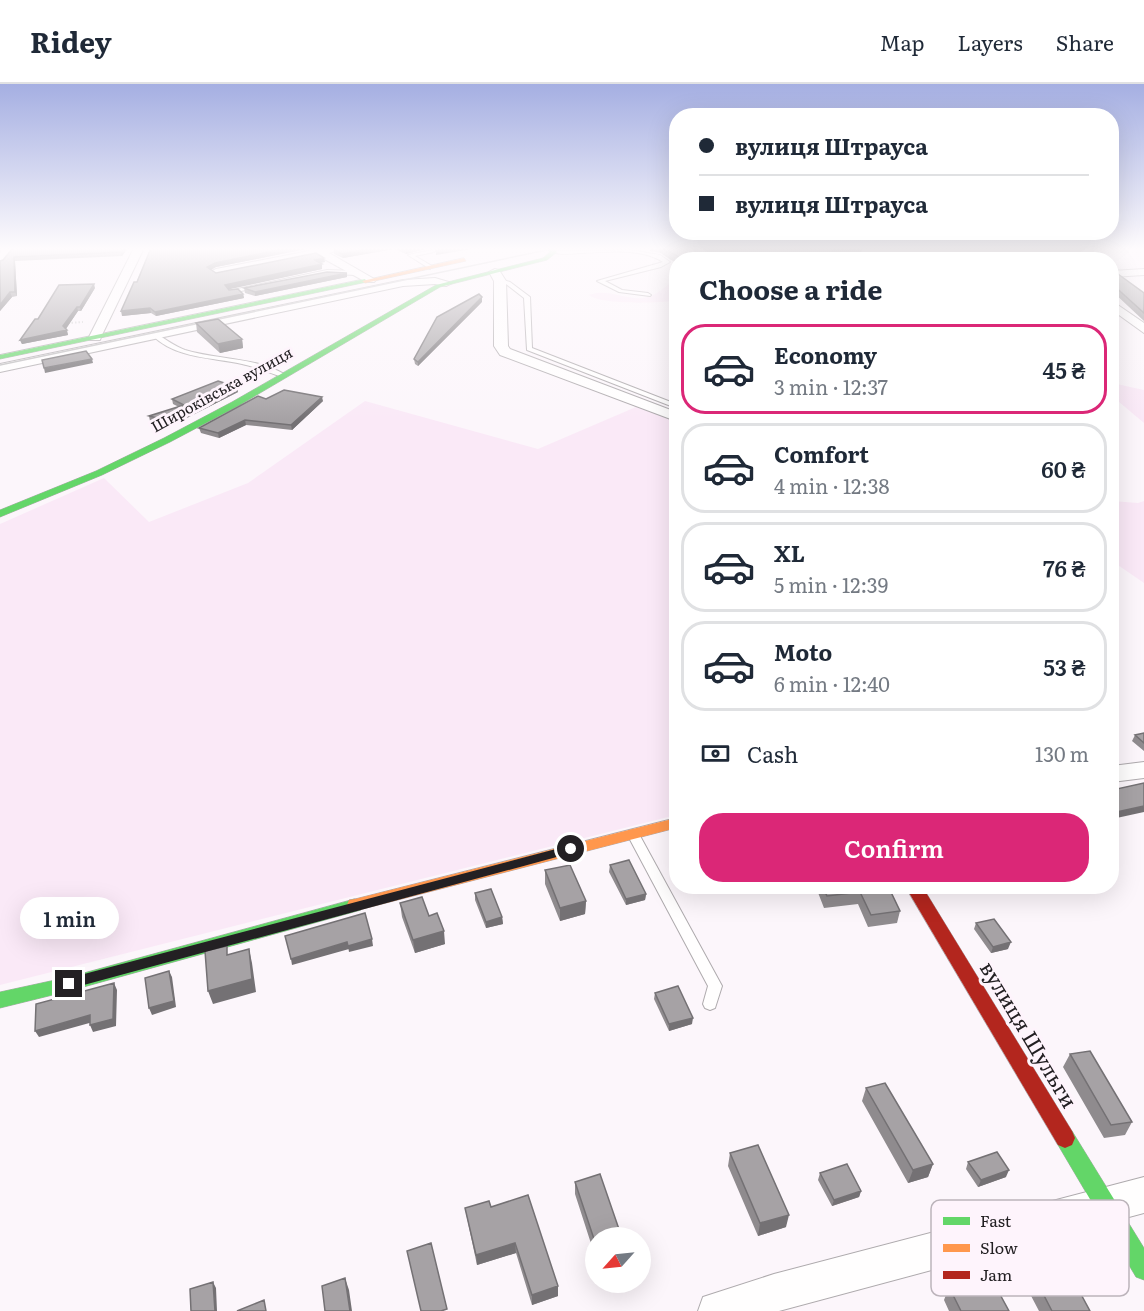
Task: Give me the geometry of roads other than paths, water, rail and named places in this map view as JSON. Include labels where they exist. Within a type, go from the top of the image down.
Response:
[{"type":"street","points":[[95,338],[111,305]]},
{"type":"street","points":[[0,357],[250,305]]},
{"type":"street","points":[[0,368],[299,305]]},
{"type":"street","name":"Широківська вулиця","points":[[0,514],[99,473],[167,440],[235,404],[407,305]]},
{"type":"street","points":[[499,305],[501,346],[506,352],[669,414]]},
{"type":"street","points":[[1119,310],[1144,329]]},
{"type":"street","points":[[1119,773],[1144,771]]},
{"type":"street","points":[[0,1000],[69,984],[466,875],[669,825]]},
{"type":"street","name":"вулиця Шульги","points":[[918,894],[1104,1200]]},
{"type":"street","points":[[1123,1200],[1144,1195]]},
{"type":"street","name":"вулиця Шульги","points":[[1129,1243],[1144,1269]]},
{"type":"street","points":[[717,1311],[774,1293],[931,1251]]},
{"type":"lane","points":[[526,305],[529,350],[669,403]]},
{"type":"lane","points":[[156,336],[186,351],[238,361],[283,375]]},
{"type":"lane","points":[[633,834],[715,986],[710,1004]]},
{"type":"tram line","points":[[0,365],[284,305]]}]
